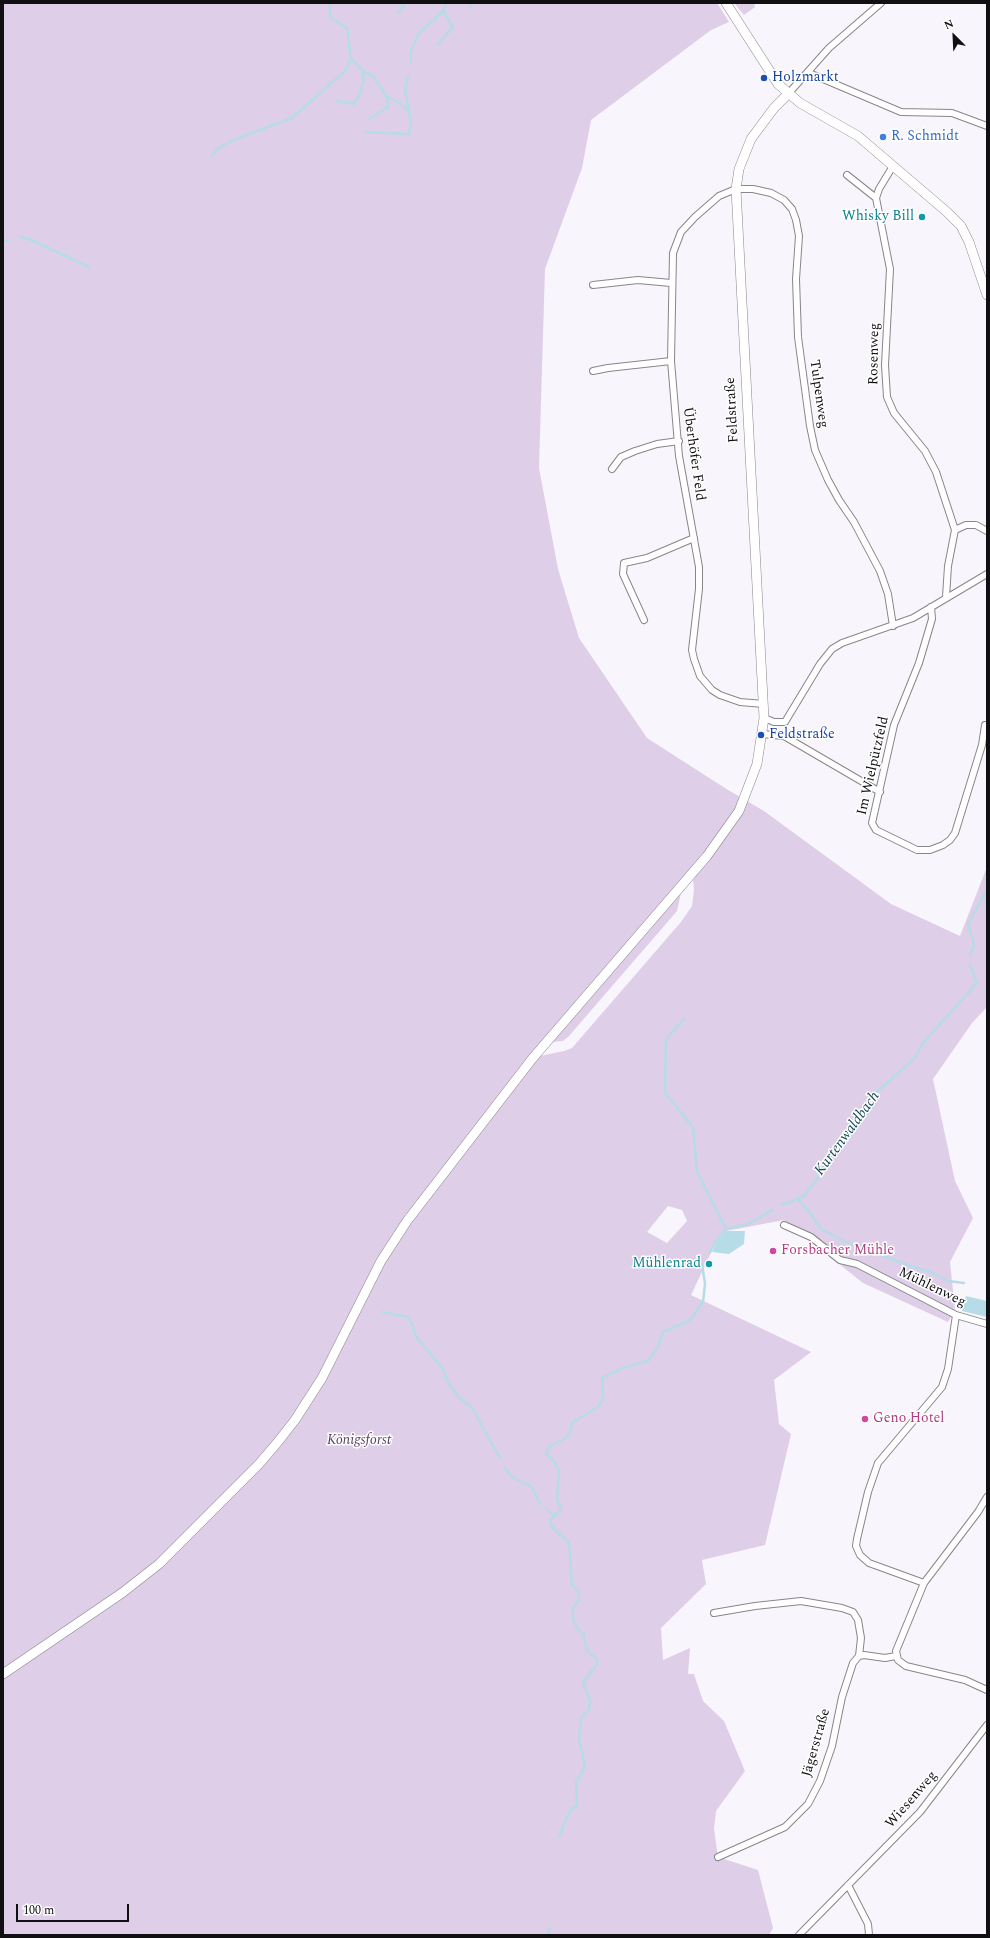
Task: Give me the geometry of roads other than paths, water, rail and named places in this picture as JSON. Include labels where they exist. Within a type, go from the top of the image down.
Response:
[{"type":"main road","points":[[726,3],[771,75],[788,94],[800,103],[858,136],[947,212],[961,226],[969,242],[987,295]]},
{"type":"main road","name":"Feldstraße","points":[[3,1674],[122,1593],[159,1564],[259,1464],[277,1443],[295,1420],[322,1378],[381,1261],[399,1233],[532,1059],[718,843],[738,811],[757,764],[764,718],[764,704],[736,189],[738,169],[751,138],[774,108],[788,94]]},
{"type":"street","points":[[788,94],[809,73],[829,48],[881,3]]},
{"type":"street","points":[[809,73],[901,112],[952,113],[987,126]]},
{"type":"street","points":[[847,175],[876,198],[879,189],[893,166]]},
{"type":"street","name":"Überhöfer Feld","points":[[736,189],[719,196],[695,217],[681,232],[673,253],[671,283],[671,361],[679,441],[679,456],[699,567],[699,589],[692,650],[697,668],[705,683],[720,695],[740,702],[764,704]]},
{"type":"street","name":"Tulpenweg","points":[[736,189],[753,189],[772,193],[784,200],[792,209],[796,220],[799,236],[796,279],[801,368],[815,450],[828,480],[854,522],[880,571],[888,594],[893,626]]},
{"type":"street","name":"Rosenweg","points":[[876,198],[890,269],[885,365],[887,398],[894,413],[925,451],[936,472],[955,530],[948,566],[946,598]]},
{"type":"street","points":[[593,286],[638,280],[671,283]]},
{"type":"street","points":[[593,371],[671,361]]},
{"type":"street","points":[[612,469],[621,457],[635,451],[657,444],[679,441]]},
{"type":"street","points":[[955,530],[966,525],[976,525],[987,531]]},
{"type":"street","points":[[644,620],[623,574],[624,563],[647,558],[694,538]]},
{"type":"street","points":[[784,736],[783,730],[785,722],[820,664],[829,652],[842,643],[893,626],[931,607],[987,574]]},
{"type":"street","name":"Im Wielpützfeld","points":[[931,607],[932,619],[912,684],[894,725],[872,823],[876,830],[917,850],[930,850],[943,845],[955,833],[982,745],[985,725]]},
{"type":"street","points":[[764,718],[780,723],[785,722]]},
{"type":"street","points":[[762,734],[784,736],[880,792]]},
{"type":"street","name":"Mühlenweg","points":[[784,1225],[811,1237],[840,1260],[862,1267],[956,1315],[987,1324]]},
{"type":"street","points":[[924,1583],[869,1563],[860,1555],[856,1546],[868,1492],[878,1463],[942,1387],[948,1369],[956,1315]]},
{"type":"street","points":[[987,1497],[965,1530],[924,1583],[897,1646],[896,1656],[900,1663],[906,1666],[965,1680],[987,1690]]},
{"type":"street","name":"Jägerstraße","points":[[714,1613],[755,1606],[801,1601],[849,1610],[856,1616],[861,1638],[859,1656],[853,1662],[844,1690],[832,1746],[820,1781],[808,1804],[785,1827],[718,1857]]},
{"type":"street","points":[[859,1656],[864,1655],[885,1658],[896,1656]]},
{"type":"street","name":"Wiesenweg","points":[[799,1935],[920,1812],[987,1725]]},
{"type":"street","points":[[848,1885],[868,1924],[869,1935]]},
{"type":"water","points":[[726,1231],[745,1231],[744,1244],[729,1254],[712,1252],[718,1240]]},
{"type":"water","points":[[966,1296],[987,1301],[987,1317],[962,1311]]},
{"type":"waterway","points":[[211,157],[218,148],[236,139],[292,118],[346,70],[351,59],[347,28],[330,17],[330,3]]},
{"type":"waterway","points":[[399,12],[405,3]]},
{"type":"waterway","points":[[411,64],[410,53],[419,33],[443,11],[446,3]]},
{"type":"waterway","points":[[438,44],[453,27],[443,11]]},
{"type":"waterway","points":[[351,59],[364,72],[373,76],[386,96],[399,103],[409,111],[411,125],[409,134],[366,132]]},
{"type":"waterway","points":[[337,101],[354,104],[359,96],[364,80],[363,72]]},
{"type":"waterway","points":[[408,76],[405,91],[409,110]]},
{"type":"waterway","points":[[369,119],[388,107],[386,96]]},
{"type":"waterway","points":[[20,237],[29,239],[89,267]]},
{"type":"waterway","points":[[3,241],[9,240]]},
{"type":"waterway","name":"Kurtenwaldbach","points":[[970,955],[974,945],[968,924],[987,890]]},
{"type":"waterway","name":"Kurtenwaldbach","points":[[782,1205],[804,1196],[817,1179],[859,1113],[873,1095],[914,1059],[923,1043],[977,983],[970,965]]},
{"type":"waterway","points":[[685,1018],[666,1039],[665,1093],[693,1127],[697,1172],[726,1229]]},
{"type":"waterway","points":[[797,1199],[808,1210],[821,1229],[846,1242],[931,1272],[948,1281],[964,1283]]},
{"type":"waterway","name":"Kurtenwaldbach","points":[[710,1252],[726,1229],[748,1224],[773,1210]]},
{"type":"waterway","name":"Kurtenwaldbach","points":[[559,1836],[570,1811],[577,1805],[576,1782],[585,1767],[579,1738],[581,1718],[589,1709],[590,1701],[583,1682],[597,1665],[597,1659],[587,1651],[583,1633],[579,1631],[572,1617],[573,1608],[579,1600],[579,1596],[578,1590],[572,1585],[569,1543],[550,1525],[550,1520],[561,1510],[557,1498],[559,1471],[554,1461],[546,1454],[549,1447],[567,1437],[572,1423],[598,1407],[603,1400],[602,1378],[623,1368],[648,1361],[658,1347],[663,1332],[690,1320],[703,1302],[705,1284],[702,1264]]},
{"type":"waterway","points":[[383,1312],[408,1317],[413,1326],[415,1335],[442,1368],[449,1384],[457,1395],[472,1408],[500,1458]]},
{"type":"waterway","points":[[505,1468],[512,1477],[532,1487],[540,1504]]},
{"type":"waterway","points":[[547,1509],[554,1517]]},
{"type":"waterway","name":"Kurtenwaldbach","points":[[547,1935],[550,1928]]},
{"type":"place","name":"Holzmarkt","points":[[764,78]]},
{"type":"place","name":"R. Schmidt","points":[[883,137]]},
{"type":"place","name":"Whisky Bill","points":[[922,217]]},
{"type":"place","name":"Feldstraße","points":[[761,735]]},
{"type":"place","name":"Forsbacher Mühle","points":[[773,1251]]},
{"type":"place","name":"Mühlenrad","points":[[709,1264]]},
{"type":"place","name":"Geno Hotel","points":[[865,1419]]},
{"type":"park label","name":"Königsforst","points":[[359,1441]]}]
